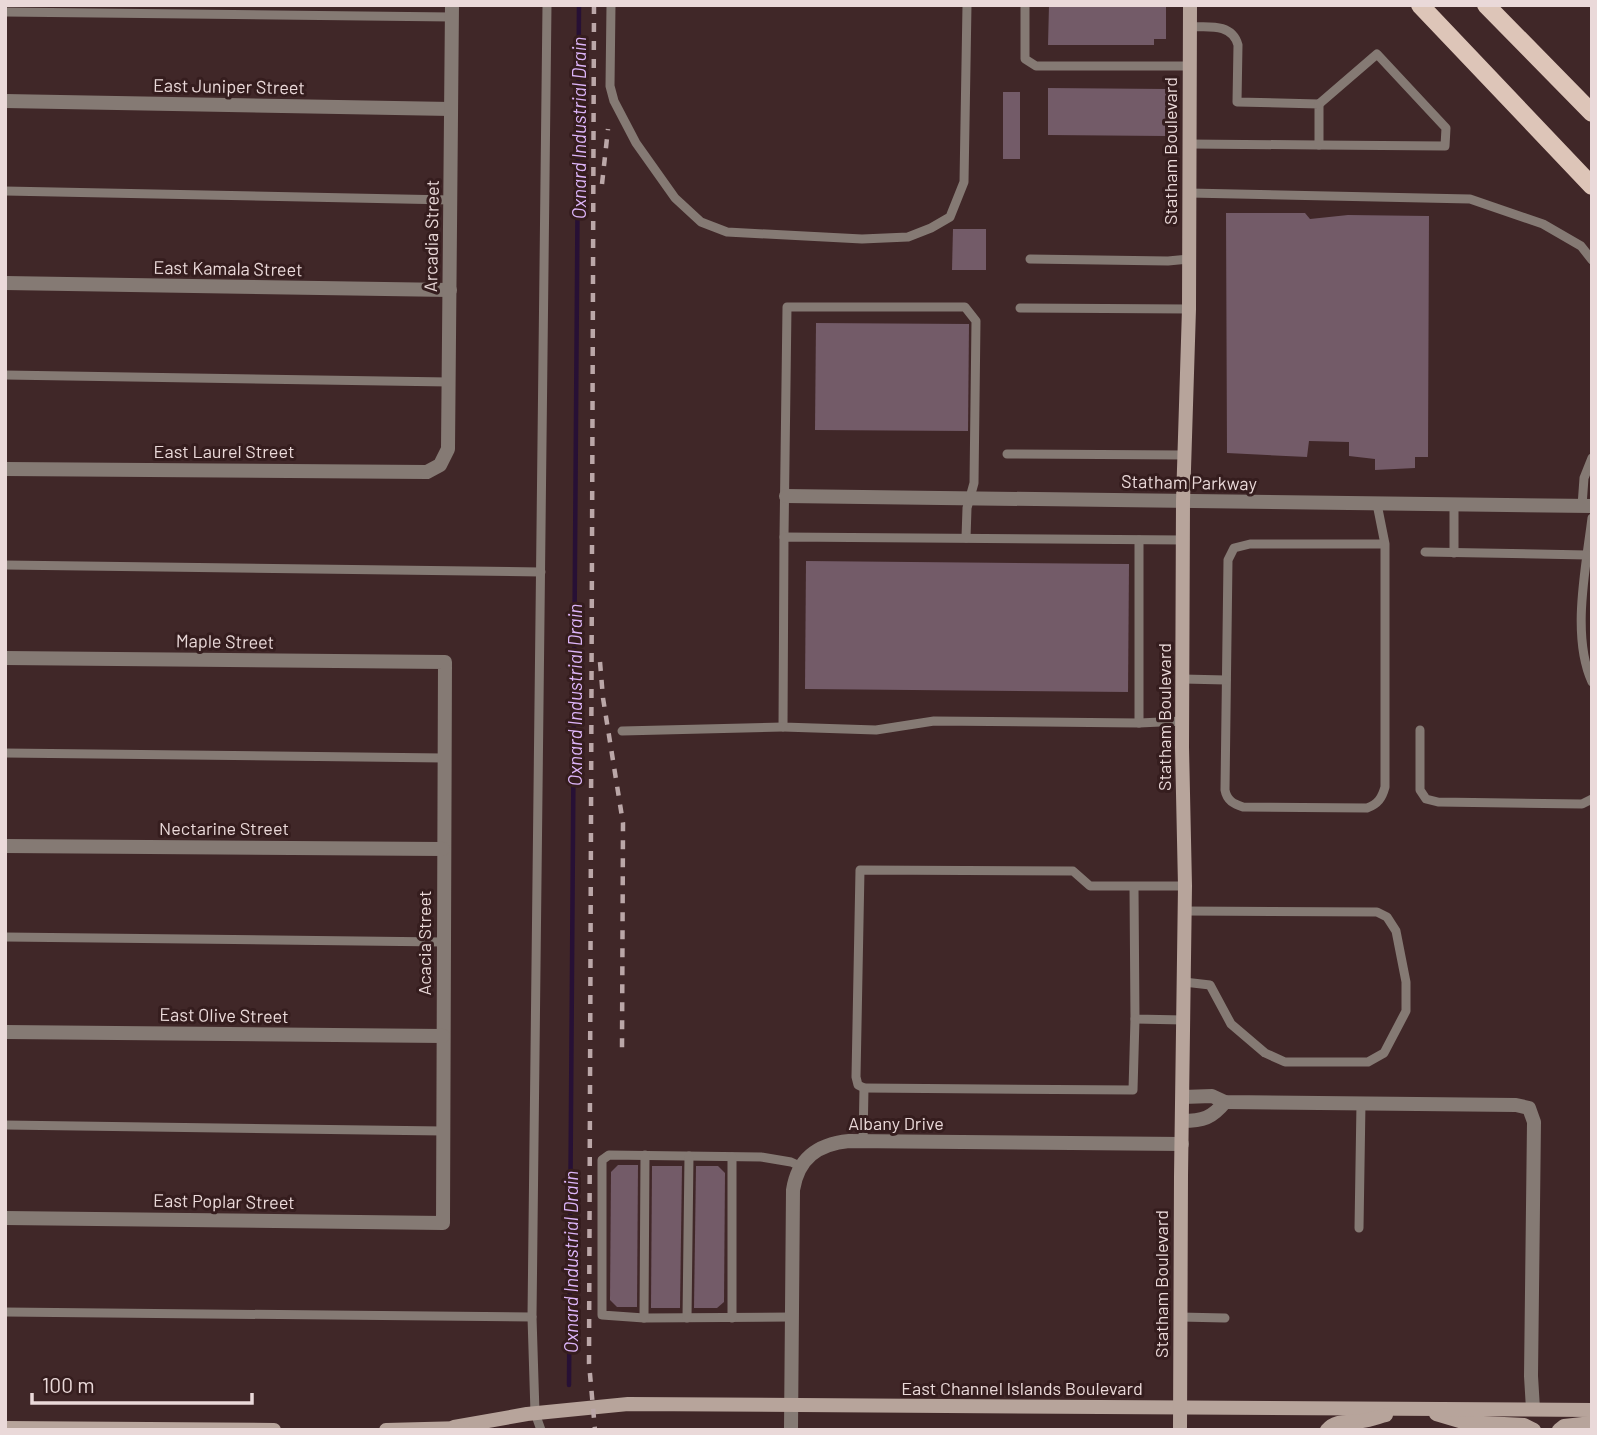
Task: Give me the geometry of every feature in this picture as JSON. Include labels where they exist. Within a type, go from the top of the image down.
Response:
[{"type":"main road","name":"Statham Boulevard","points":[[1181,1430],[1185,911],[1183,501],[1189,309],[1190,5]]},
{"type":"main road","points":[[1420,5],[1592,186]]},
{"type":"main road","points":[[1486,5],[1592,113]]},
{"type":"main road","name":"East Channel Islands Boulevard","points":[[454,1428],[535,1413],[628,1404],[1592,1410]]},
{"type":"main road","points":[[1327,1430],[1331,1424],[1364,1421],[1404,1410]]},
{"type":"main road","points":[[1421,1410],[1464,1422],[1524,1425],[1534,1430]]},
{"type":"main road","points":[[1559,1430],[1564,1426],[1592,1423]]},
{"type":"main road","points":[[5,1427],[274,1430]]},
{"type":"main road","name":"East Channel Islands Boulevard","points":[[386,1430],[492,1430]]},
{"type":"street","name":"Arcadia Street","points":[[440,465],[448,449],[452,11]]},
{"type":"street","name":"East Juniper Street","points":[[5,101],[451,110]]},
{"type":"street","name":"East Kamala Street","points":[[5,283],[450,290]]},
{"type":"street","name":"East Laurel Street","points":[[5,469],[427,472],[440,465]]},
{"type":"street","name":"Statham Parkway","points":[[786,496],[1587,506]]},
{"type":"street","name":"Maple Street","points":[[5,657],[445,662]]},
{"type":"street","name":"Acacia Street","points":[[443,1223],[445,662]]},
{"type":"street","name":"Nectarine Street","points":[[5,846],[443,849]]},
{"type":"street","name":"East Olive Street","points":[[5,1032],[443,1036]]},
{"type":"street","points":[[1182,1097],[1203,1095],[1225,1102],[1516,1105],[1529,1108],[1534,1122],[1531,1376],[1533,1409]]},
{"type":"street","points":[[1182,1121],[1209,1118],[1225,1102]]},
{"type":"street","name":"Albany Drive","points":[[800,1166],[819,1148],[839,1142],[1182,1144]]},
{"type":"street","points":[[791,1430],[793,1190],[800,1166]]},
{"type":"street","name":"East Poplar Street","points":[[5,1218],[443,1223]]},
{"type":"lane","points":[[541,1430],[535,1413],[532,1317],[547,5]]},
{"type":"lane","points":[[611,5],[610,86],[614,101],[636,143],[676,198],[701,222],[727,232],[862,239],[908,237],[950,217],[964,182],[967,5]]},
{"type":"lane","points":[[1025,5],[1025,60],[1036,66],[1189,66]]},
{"type":"lane","points":[[5,12],[452,11]]},
{"type":"lane","points":[[1189,144],[1445,146],[1446,128],[1377,54],[1319,104],[1237,102],[1238,45],[1235,36],[1220,28],[1190,27]]},
{"type":"lane","points":[[1319,104],[1319,145]]},
{"type":"lane","points":[[5,191],[451,200]]},
{"type":"lane","points":[[1189,193],[1470,199],[1543,224],[1581,246],[1592,260]]},
{"type":"lane","points":[[1030,259],[1189,259]]},
{"type":"lane","points":[[783,727],[787,307],[965,307],[976,321],[974,483],[967,509],[966,538]]},
{"type":"lane","points":[[1020,308],[1189,309]]},
{"type":"lane","points":[[5,375],[449,382]]},
{"type":"lane","points":[[1007,454],[1185,455]]},
{"type":"lane","points":[[1587,506],[1584,478],[1592,458]]},
{"type":"lane","points":[[1377,504],[1385,544],[1385,787],[1376,804],[1367,808],[1243,807],[1230,801],[1224,790],[1228,561],[1234,548],[1251,544],[1385,544]]},
{"type":"lane","points":[[1454,504],[1454,553]]},
{"type":"lane","points":[[1592,518],[1582,585],[1584,664],[1592,682]]},
{"type":"lane","points":[[784,537],[1184,540]]},
{"type":"lane","points":[[1139,540],[1139,723]]},
{"type":"lane","points":[[1425,552],[1587,555]]},
{"type":"lane","points":[[5,565],[541,572]]},
{"type":"lane","points":[[1183,679],[1226,680]]},
{"type":"lane","points":[[622,731],[783,727],[876,730],[934,721],[1139,723],[1183,720]]},
{"type":"lane","points":[[1420,730],[1420,790],[1426,799],[1438,802],[1582,804],[1592,799]]},
{"type":"lane","points":[[5,753],[444,758]]},
{"type":"lane","points":[[1134,887],[1133,1090],[864,1088],[858,1085],[860,870],[1073,871],[1090,887],[1134,887],[1185,887]]},
{"type":"lane","points":[[1184,982],[1210,985],[1231,1024],[1265,1053],[1285,1062],[1367,1062],[1384,1053],[1406,1012],[1406,982],[1396,931],[1387,917],[1377,912],[1185,911]]},
{"type":"lane","points":[[5,937],[443,942]]},
{"type":"lane","points":[[1135,1019],[1184,1020]]},
{"type":"lane","points":[[863,1142],[864,1088]]},
{"type":"lane","points":[[1359,1228],[1361,1103]]},
{"type":"lane","points":[[5,1125],[443,1131]]},
{"type":"lane","points":[[792,1317],[644,1318],[602,1315],[603,1160],[609,1155],[761,1157],[800,1166]]},
{"type":"lane","points":[[644,1318],[645,1155]]},
{"type":"lane","points":[[687,1318],[689,1156]]},
{"type":"lane","points":[[732,1318],[733,1157]]},
{"type":"lane","points":[[5,1312],[532,1317]]},
{"type":"lane","points":[[1180,1317],[1225,1318]]},
{"type":"building","points":[[1049,5],[1166,5],[1166,39],[1154,39],[1154,45],[1048,45]]},
{"type":"building","points":[[1048,88],[1166,89],[1165,136],[1048,135]]},
{"type":"building","points":[[1003,92],[1020,92],[1020,159],[1003,159]]},
{"type":"building","points":[[1226,213],[1305,213],[1310,219],[1348,215],[1429,216],[1428,457],[1415,457],[1415,468],[1375,470],[1375,459],[1349,456],[1349,442],[1309,441],[1307,457],[1227,453]]},
{"type":"building","points":[[953,229],[986,229],[986,270],[952,270]]},
{"type":"building","points":[[816,323],[969,324],[968,431],[815,430]]},
{"type":"building","points":[[806,561],[1129,564],[1128,692],[805,689]]},
{"type":"building","points":[[618,1165],[638,1165],[637,1307],[617,1307],[610,1300],[611,1172]]},
{"type":"building","points":[[652,1166],[682,1166],[680,1308],[651,1308]]},
{"type":"building","points":[[696,1166],[718,1166],[725,1173],[724,1302],[717,1308],[694,1308]]},
{"type":"waterway","name":"Oxnard Industrial Drain","points":[[569,1385],[579,5]]},
{"type":"railway","points":[[594,5],[589,1363],[595,1430]]},
{"type":"railway","points":[[602,184],[608,129]]},
{"type":"railway","points":[[600,662],[603,698],[623,823],[622,1049]]}]
